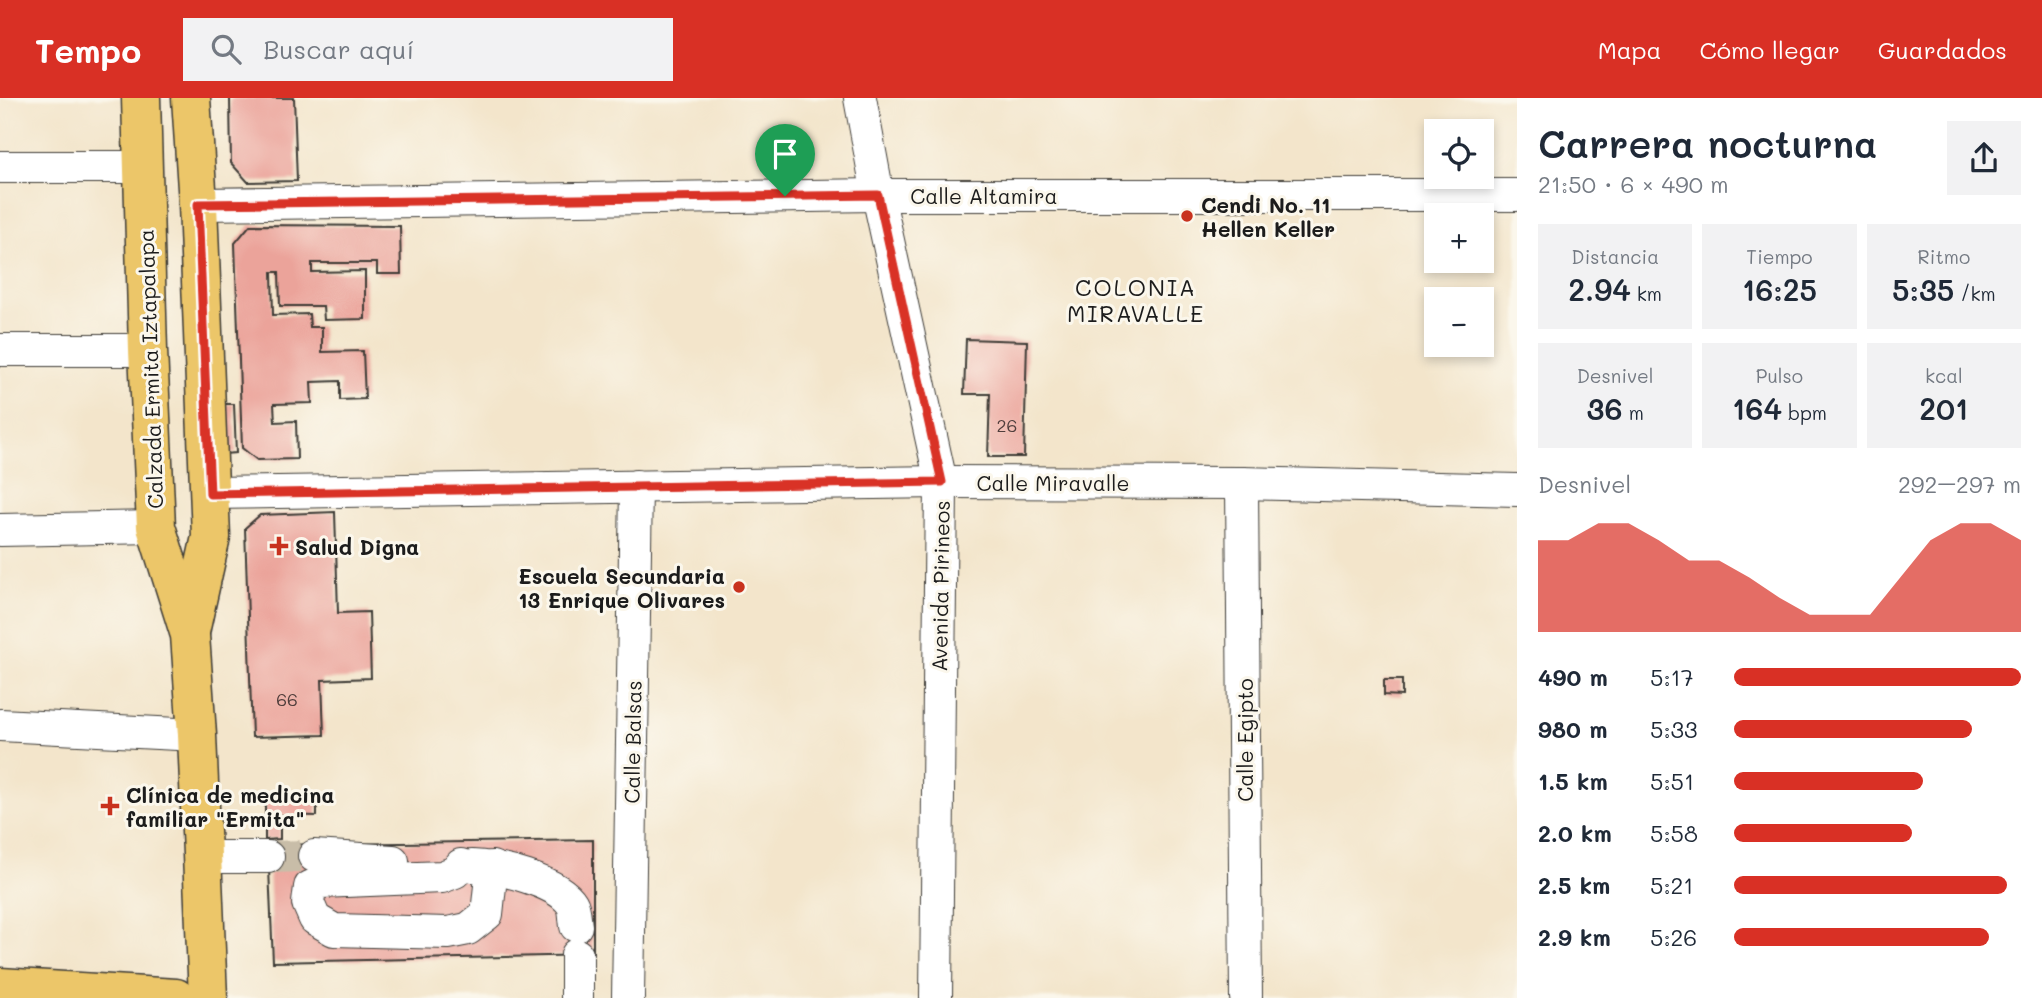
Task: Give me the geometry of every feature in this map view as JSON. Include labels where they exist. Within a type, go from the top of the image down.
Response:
[{"type":"main road","name":"Calzada Ermita Iztapalapa","points":[[141,98],[156,527],[190,635],[208,998]]},
{"type":"main road","name":"Calzada Ermita Iztapalapa","points":[[190,635],[211,537],[198,204],[197,108]]},
{"type":"main road","points":[[0,987],[176,998]]},
{"type":"street","name":"Avenida Pirineos","points":[[860,98],[878,195],[942,482],[936,998]]},
{"type":"street","points":[[0,167],[143,167]]},
{"type":"street","name":"Calle Altamira","points":[[198,204],[878,195],[1517,195]]},
{"type":"street","points":[[0,350],[148,350]]},
{"type":"street","name":"Calle Miravalle","points":[[210,494],[942,482],[1242,483],[1517,490]]},
{"type":"street","name":"Calle Egipto","points":[[1242,483],[1246,998]]},
{"type":"street","name":"Calle Balsas","points":[[628,998],[636,486]]},
{"type":"street","points":[[0,530],[156,527]]},
{"type":"street","points":[[0,725],[197,735]]},
{"type":"street","points":[[314,856],[492,867],[550,885],[572,904],[577,998]]},
{"type":"street","points":[[202,857],[268,857]]},
{"type":"street","points":[[461,865],[455,872],[442,877],[321,882],[310,887],[308,903],[315,919],[334,930],[448,933],[468,929],[487,914],[492,867]]},
{"type":"building","points":[[230,98],[294,98],[297,181],[248,182],[231,163]]},
{"type":"building","points":[[250,225],[400,226],[401,274],[377,274],[377,263],[312,263],[312,272],[365,271],[365,319],[324,320],[323,306],[280,306],[279,272],[272,272],[273,315],[309,314],[310,327],[322,327],[322,352],[363,351],[365,399],[340,400],[340,381],[311,382],[312,403],[274,404],[275,422],[296,421],[297,459],[257,460],[242,448],[235,243]]},
{"type":"building","points":[[966,339],[1027,341],[1024,457],[988,457],[990,394],[964,394]]},
{"type":"building","points":[[222,404],[234,404],[236,453],[224,454]]},
{"type":"building","points":[[335,512],[338,613],[369,612],[371,678],[322,680],[324,735],[252,737],[245,528],[260,515]]},
{"type":"building","points":[[1384,680],[1402,680],[1402,696],[1384,695]]},
{"type":"building","points":[[265,795],[317,796],[317,816],[280,815],[280,839],[265,840]]},
{"type":"building","points":[[593,840],[593,955],[273,962],[268,845]]},
{"type":"tunnel","points":[[268,857],[314,856]]},
{"type":"place","name":"Cendi No. 11 Hellen Keller","points":[[1187,216]]},
{"type":"place","name":"Salud Digna","points":[[279,546]]},
{"type":"place","name":"Escuela Secundaria 13 Enrique Olivares","points":[[739,587]]},
{"type":"place","name":"Clínica de medicina familiar \"Ermita\"","points":[[110,806]]},
{"type":"district","name":"COLONIA MIRAVALLE","points":[[1136,300]]},
{"type":"route","points":[[878,195],[942,482],[210,494],[198,204],[785,196],[878,195]]}]
